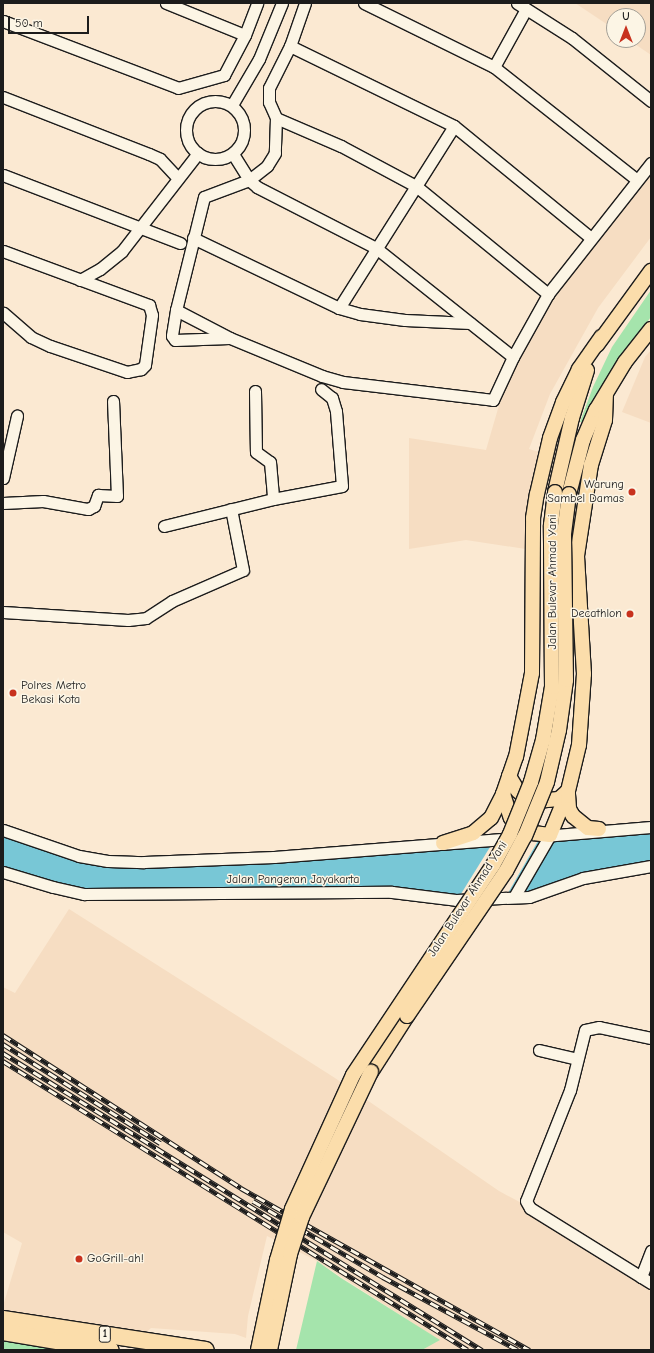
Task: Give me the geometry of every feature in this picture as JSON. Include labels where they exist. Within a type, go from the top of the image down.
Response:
[{"type":"highway","name":"1","points":[[3,1319],[206,1350]]},
{"type":"highway","name":"1","points":[[3,1332],[111,1350]]},
{"type":"main road","name":"Jalan Bulevar Ahmad Yani","points":[[258,1350],[277,1260],[292,1209],[353,1075],[493,865],[512,828],[531,782],[543,740],[552,687],[551,525],[555,492],[574,411],[583,379],[601,337],[651,271]]},
{"type":"main road","name":"Jalan Bulevar Ahmad Yani","points":[[270,1350],[290,1254],[302,1217],[370,1072],[506,871],[525,836],[547,782],[559,730],[566,680],[564,534],[569,494],[583,440],[596,410],[625,362],[651,329]]},
{"type":"main road","points":[[443,843],[483,827],[491,818],[503,794],[521,739],[532,673],[532,537],[537,494],[549,443],[563,402],[579,369],[601,337]]},
{"type":"main road","points":[[503,794],[511,818],[518,826],[548,840],[568,791],[579,745],[584,674],[577,556],[591,465],[605,420],[606,395]]},
{"type":"main road","points":[[509,776],[518,791],[526,798],[536,800],[559,799],[568,791]]},
{"type":"main road","points":[[568,791],[569,809],[573,816],[588,828],[599,829]]},
{"type":"street","points":[[166,3],[245,35]]},
{"type":"street","points":[[3,21],[178,88],[224,75],[245,35],[257,3]]},
{"type":"street","points":[[232,105],[259,59],[282,3]]},
{"type":"street","points":[[230,338],[175,340],[172,336],[176,310],[204,196],[249,180],[267,166],[275,153],[276,118],[268,102],[269,88],[290,46],[305,3]]},
{"type":"street","points":[[364,3],[494,68],[637,180]]},
{"type":"street","points":[[516,3],[572,38],[651,101]]},
{"type":"street","points":[[494,68],[526,9]]},
{"type":"street","points":[[290,46],[454,126],[591,238]]},
{"type":"street","points":[[3,97],[160,159],[178,178]]},
{"type":"street","points":[[212,100],[232,105],[239,112],[245,129],[244,138],[233,154],[215,159],[198,153],[186,137],[188,117],[203,103],[212,100]]},
{"type":"street","points":[[276,118],[340,146],[416,186],[548,294]]},
{"type":"street","points":[[339,308],[454,126]]},
{"type":"street","points":[[80,280],[112,261],[142,228],[198,153]]},
{"type":"street","points":[[233,154],[249,180],[269,195],[376,248],[513,357]]},
{"type":"street","points":[[176,310],[230,338],[308,371],[343,382],[489,401],[496,398],[513,357],[548,294],[651,163]]},
{"type":"street","points":[[3,175],[180,243]]},
{"type":"street","points":[[193,238],[339,308],[360,314],[405,320],[470,323]]},
{"type":"street","points":[[3,313],[31,337],[50,346],[127,372],[141,369],[145,365],[152,309],[143,302],[4,255]]},
{"type":"street","points":[[164,526],[273,499],[342,486],[336,411],[332,398],[321,389]]},
{"type":"street","points":[[255,391],[256,452],[270,462],[273,499]]},
{"type":"street","points":[[3,503],[44,501],[88,509],[94,506],[98,495],[116,496],[113,401]]},
{"type":"street","points":[[4,471],[17,416]]},
{"type":"street","points":[[3,612],[128,620],[146,618],[172,601],[243,570],[231,509]]},
{"type":"street","name":"Jalan Pangeran Jayakarta","points":[[3,830],[79,856],[108,861],[274,858],[443,843],[548,840],[599,829],[651,827]]},
{"type":"street","points":[[514,897],[548,840]]},
{"type":"street","name":"Jalan Pangeran Jayakarta","points":[[3,872],[53,888],[84,894],[392,892],[456,900],[529,897],[583,878],[651,866]]},
{"type":"street","points":[[651,1038],[600,1027],[589,1027],[582,1034],[570,1090],[526,1205],[651,1283]]},
{"type":"street","points":[[539,1050],[577,1059]]},
{"type":"street","points":[[641,1277],[651,1251]]},
{"type":"shaded area","points":[[575,3],[651,3],[651,55],[641,48],[646,48],[646,8],[606,8],[606,24]]},
{"type":"shaded area","points":[[651,163],[651,237],[598,308],[550,394],[529,449],[546,454],[532,550],[466,540],[409,549],[409,438],[486,450],[513,357],[548,294]]},
{"type":"shaded area","points":[[651,350],[651,423],[622,412],[645,357]]},
{"type":"shaded area","points":[[69,909],[335,1078],[499,1191],[590,1240],[651,1280],[651,1350],[422,1350],[439,1340],[317,1261],[267,1236],[248,1316],[246,1338],[235,1334],[151,1328],[139,1339],[3,1319],[3,1306],[22,1243],[3,1232],[3,987],[15,993]]},
{"type":"green space","points":[[651,290],[651,317],[613,366],[584,422],[580,422],[593,387],[612,347]]},
{"type":"green space","points":[[317,1261],[341,1278],[440,1340],[422,1350],[296,1350]]},
{"type":"green space","points":[[3,1332],[111,1350],[3,1350]]},
{"type":"water","points":[[651,827],[651,866],[514,897],[392,892],[84,894],[3,872],[3,830],[79,856],[144,862]]},
{"type":"pier","points":[[542,834],[504,900],[456,902],[495,839]]},
{"type":"railway","points":[[3,1035],[241,1188],[530,1350]]},
{"type":"railway","points":[[3,1044],[160,1143]]},
{"type":"railway","points":[[3,1053],[482,1350]]},
{"type":"railway","points":[[3,1061],[468,1350]]},
{"type":"railway","points":[[253,1201],[383,1277],[518,1350]]},
{"type":"place","name":"Warung Sambel Damas","points":[[632,492]]},
{"type":"place","name":"Decathlon","points":[[630,614]]},
{"type":"place","name":"Polres Metro Bekasi Kota","points":[[13,693]]},
{"type":"place","name":"GoGrill-ah!","points":[[79,1259]]}]
